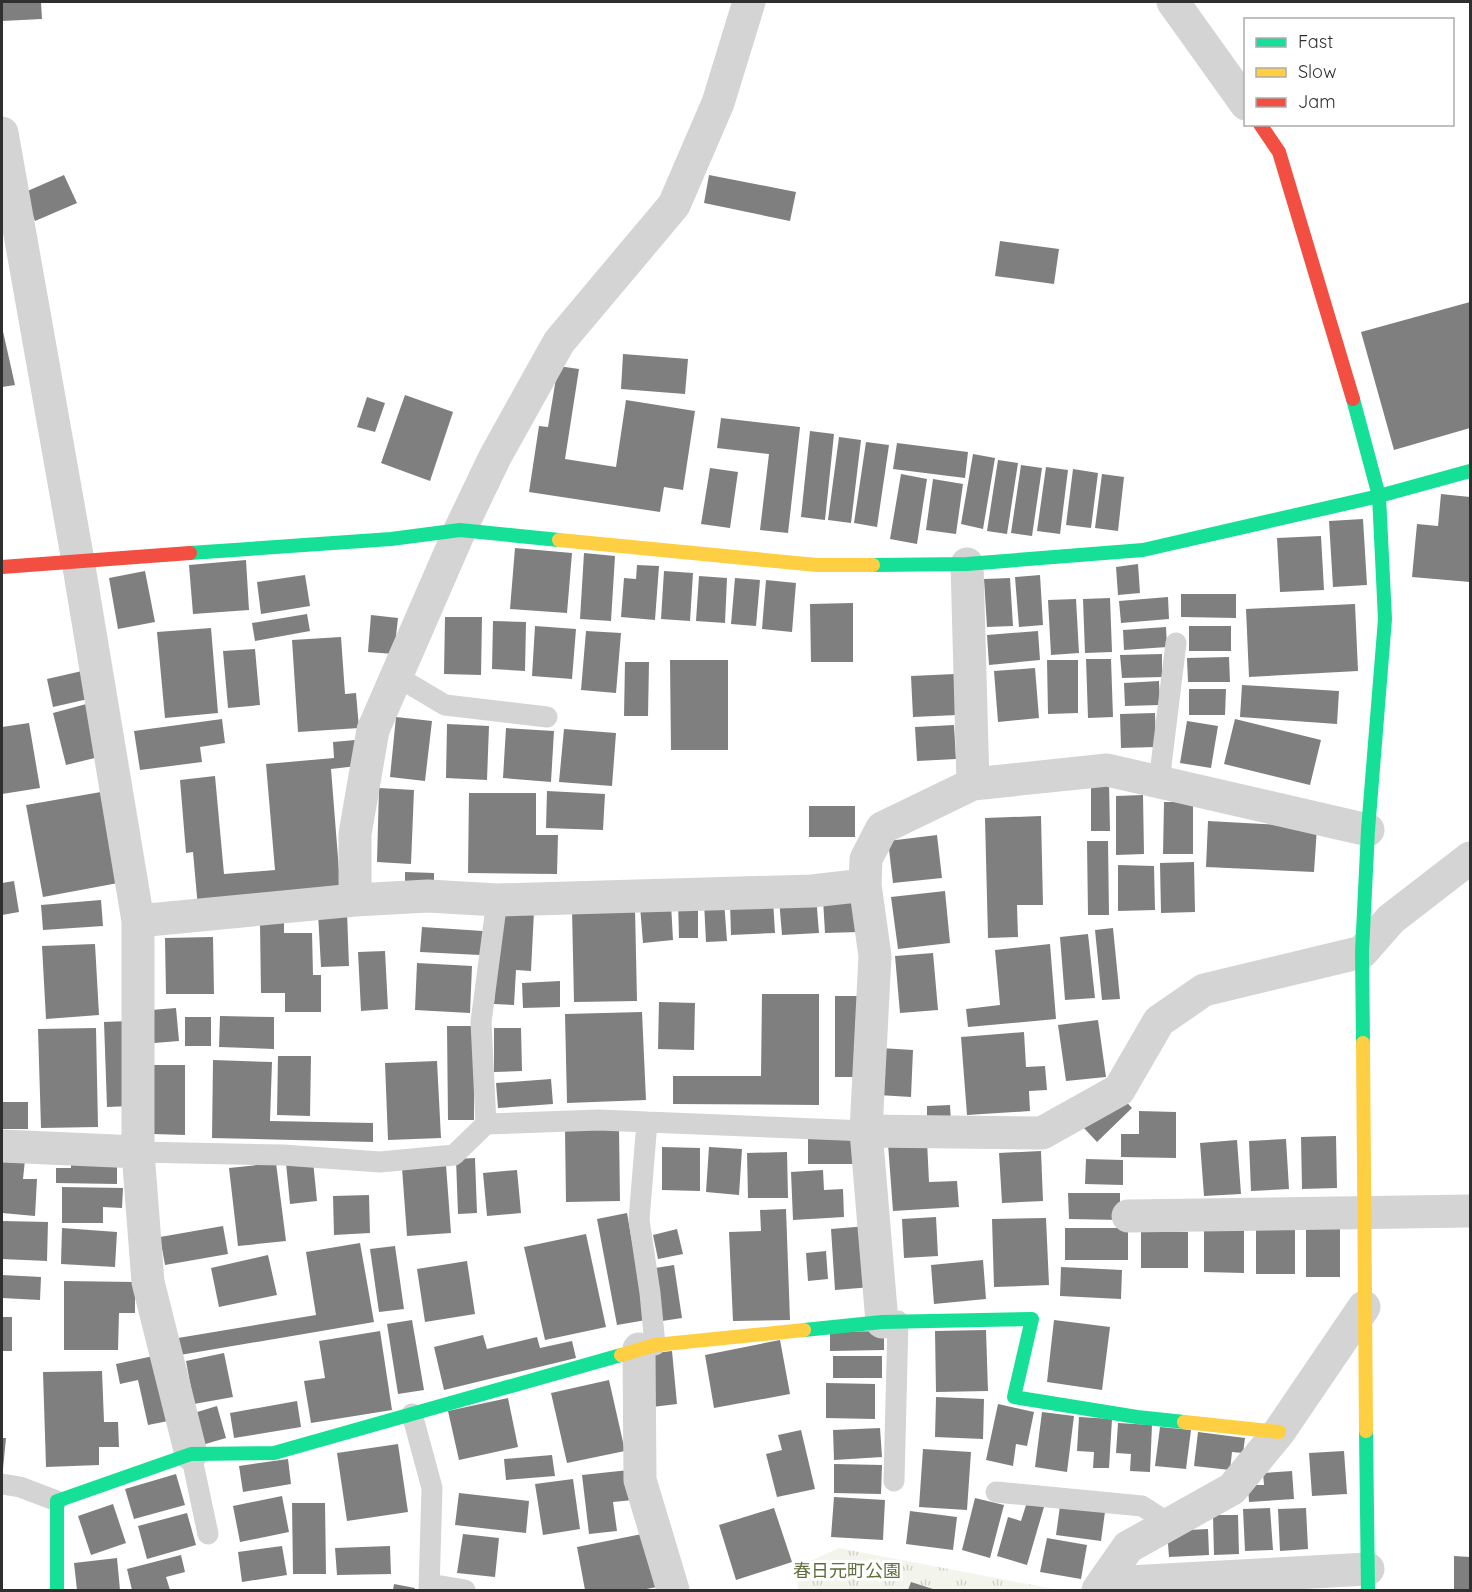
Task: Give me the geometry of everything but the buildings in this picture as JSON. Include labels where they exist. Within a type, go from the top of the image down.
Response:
[{"type":"street","points":[[355,900],[355,834],[373,730],[460,530],[495,457],[558,342],[674,205],[718,103],[749,2]]},
{"type":"street","points":[[1173,2],[1244,103]]},
{"type":"street","points":[[1261,126],[1279,152],[1345,370],[1379,496],[1385,619],[1368,830],[1362,952],[1368,1580],[1128,1582],[1105,1580],[1128,1547],[1232,1489],[1279,1432],[1364,1307]]},
{"type":"street","points":[[2,133],[78,561],[138,921],[138,1152],[148,1282],[191,1454]]},
{"type":"street","points":[[2,567],[391,539],[460,530],[817,565],[967,564],[1143,550],[1379,496],[1470,471]]},
{"type":"street","points":[[967,564],[973,784]]},
{"type":"street","points":[[890,1322],[866,1131],[875,956],[865,885],[866,859],[882,828],[973,784],[1107,770],[1368,830]]},
{"type":"street","points":[[866,1131],[1042,1133],[1119,1090],[1159,1021],[1204,990],[1362,952],[1391,919],[1470,858]]},
{"type":"street","points":[[138,921],[355,900],[428,896],[497,900],[812,891],[865,885]]},
{"type":"street","points":[[2,1146],[138,1152]]},
{"type":"street","points":[[1128,1216],[1470,1211]]},
{"type":"street","points":[[57,1590],[57,1501],[191,1454],[274,1453],[647,1347],[890,1322],[1032,1319],[1014,1397],[1137,1417],[1279,1432]]},
{"type":"street","points":[[647,1347],[640,1480],[673,1590]]},
{"type":"lane","points":[[1158,782],[1176,643]]},
{"type":"lane","points":[[396,676],[445,705],[547,717]]},
{"type":"lane","points":[[486,1124],[481,1022],[497,900]]},
{"type":"lane","points":[[138,1152],[283,1155],[380,1162],[454,1155],[486,1124],[599,1120],[866,1131]]},
{"type":"lane","points":[[646,1122],[639,1220],[650,1293],[647,1347]]},
{"type":"lane","points":[[890,1322],[894,1481]]},
{"type":"lane","points":[[412,1414],[432,1488],[430,1587],[465,1590]]},
{"type":"lane","points":[[191,1454],[208,1534]]},
{"type":"lane","points":[[2,1484],[20,1487],[57,1501]]},
{"type":"lane","points":[[996,1492],[1142,1506],[1170,1524]]},
{"type":"green space","name":"春日元町公園","points":[[839,1548],[1059,1590],[798,1590],[797,1567]]},
{"type":"traffic: fast","points":[[1353,399],[1379,496],[1385,619],[1368,830],[1362,952],[1363,1043]]},
{"type":"traffic: fast","points":[[873,565],[967,564],[1143,550],[1379,496],[1470,471]]},
{"type":"traffic: fast","points":[[190,553],[391,539],[460,530],[559,540]]},
{"type":"traffic: fast","points":[[804,1330],[882,1322],[1032,1319],[1014,1397],[1137,1417],[1184,1422]]},
{"type":"traffic: fast","points":[[57,1590],[57,1501],[191,1454],[274,1453],[621,1355]]},
{"type":"traffic: fast","points":[[1366,1431],[1368,1590]]},
{"type":"traffic: slow","points":[[559,540],[817,565],[873,565]]},
{"type":"traffic: slow","points":[[1363,1043],[1366,1431]]},
{"type":"traffic: slow","points":[[621,1355],[655,1345],[804,1330]]},
{"type":"traffic: slow","points":[[1184,1422],[1279,1432]]},
{"type":"traffic: jam","points":[[1261,126],[1279,152],[1353,399]]},
{"type":"traffic: jam","points":[[2,567],[190,553]]}]
